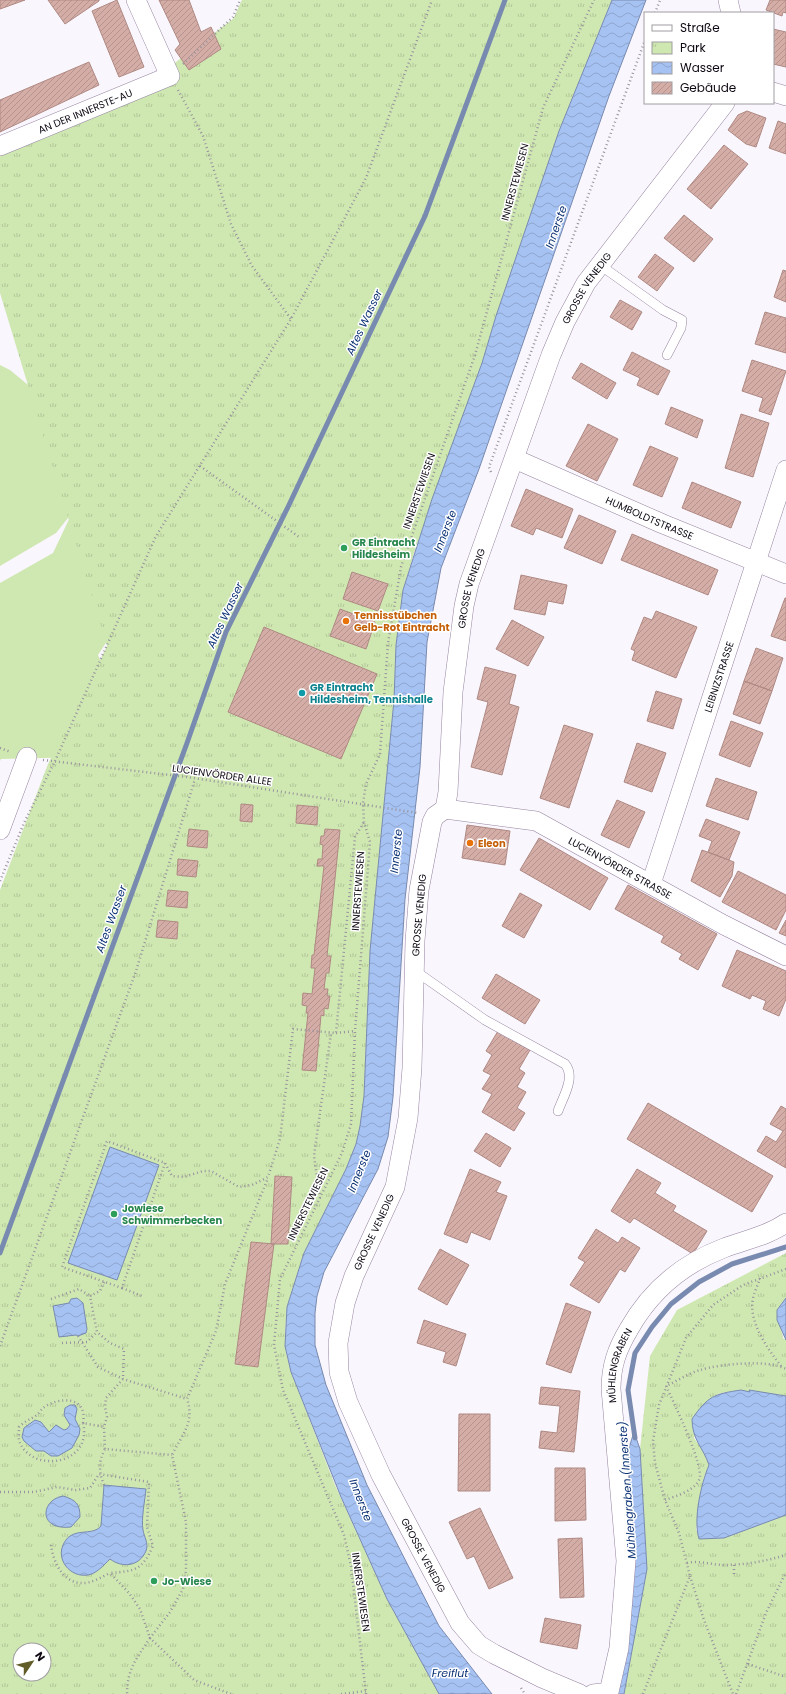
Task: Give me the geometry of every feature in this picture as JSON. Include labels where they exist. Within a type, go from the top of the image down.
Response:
[{"type":"street","points":[[136,0],[170,76]]},
{"type":"street","points":[[728,0],[731,12]]},
{"type":"street","name":"AN DER INNERSTE-AU","points":[[0,146],[170,76]]},
{"type":"street","points":[[774,92],[786,96]]},
{"type":"street","name":"GROSSE VENEDIG","points":[[580,1694],[542,1678],[494,1654],[479,1645],[460,1623],[381,1476],[348,1402],[339,1372],[338,1343],[345,1303],[354,1276],[395,1187],[401,1160],[411,1092],[414,970],[419,890],[425,851],[434,816],[445,809],[448,785],[453,692],[468,584],[551,355],[579,294],[724,104]]},
{"type":"street","name":"HUMBOLDTSTRASSE","points":[[514,459],[663,524],[786,574]]},
{"type":"street","name":"LEIBNIZSTRASSE","points":[[651,884],[786,470]]},
{"type":"street","points":[[0,830],[27,757]]},
{"type":"street","name":"LUCIENVÖRDER STRASSE","points":[[445,809],[536,821],[728,927],[786,956]]},
{"type":"street","name":"MÜHLENGRABEN","points":[[601,1693],[619,1648],[626,1561],[610,1389],[614,1358],[640,1310],[668,1279],[701,1258],[725,1248],[773,1232],[786,1224]]},
{"type":"lane","points":[[600,265],[662,310],[682,320],[682,328],[667,355]]},
{"type":"lane","points":[[414,970],[485,1020],[565,1064],[570,1070],[570,1078],[558,1112]]},
{"type":"path","points":[[240,0],[233,18],[170,76],[203,136],[231,224],[252,266],[291,319]]},
{"type":"path","points":[[0,881],[24,823],[55,761],[156,536],[291,319],[366,178],[432,0]]},
{"type":"path","name":"INNERSTEWIESEN","points":[[366,1693],[351,1566],[344,1535],[283,1390],[274,1345],[280,1279],[342,1153],[351,1124],[355,1031],[370,842],[364,822],[363,803],[366,784],[380,754],[388,643],[401,567],[475,355],[543,108],[594,0]]},
{"type":"path","points":[[655,12],[660,0]]},
{"type":"path","points":[[491,474],[489,467],[644,43]]},
{"type":"path","points":[[200,466],[299,537]]},
{"type":"path","name":"LUCIENVÖRDER ALLEE","points":[[70,763],[187,777],[363,803],[419,813]]},
{"type":"path","points":[[0,1346],[136,971],[195,779]]},
{"type":"path","points":[[336,1033],[355,837],[364,822]]},
{"type":"path","points":[[127,1694],[127,1683],[132,1666],[150,1638],[170,1612],[183,1589],[186,1570],[186,1522],[172,1455],[190,1420],[191,1410],[187,1399],[216,1331],[225,1284],[268,1177],[280,1139],[293,1029],[331,1033],[355,1031]]},
{"type":"path","points":[[320,1199],[314,1156],[331,1033]]},
{"type":"path","points":[[142,1296],[62,1267],[107,1141],[165,1163],[172,1176],[184,1177],[203,1171],[211,1171],[239,1187],[252,1185],[268,1177]]},
{"type":"path","points":[[122,1288],[165,1163]]},
{"type":"path","points":[[733,1694],[704,1620],[690,1576],[679,1533],[665,1500],[655,1463],[653,1441],[659,1404],[686,1338],[713,1305],[743,1285],[786,1269]]},
{"type":"path","points":[[760,1278],[752,1299],[754,1315],[759,1333],[768,1350],[781,1366],[786,1369]]},
{"type":"path","points":[[90,1296],[100,1291],[104,1282]]},
{"type":"path","points":[[0,1492],[34,1492],[57,1487],[76,1490],[90,1488],[99,1474],[101,1458],[105,1449],[104,1427],[107,1417],[105,1407],[106,1398],[123,1379],[124,1349],[110,1343],[97,1332],[90,1296],[79,1289],[51,1299]]},
{"type":"path","points":[[62,1343],[87,1342],[97,1332]]},
{"type":"path","points":[[78,1336],[98,1367],[123,1379],[187,1399]]},
{"type":"path","points":[[666,1386],[700,1370],[748,1362],[781,1366]]},
{"type":"path","points":[[665,1500],[686,1491],[699,1482],[701,1476],[698,1462],[666,1386]]},
{"type":"path","points":[[67,1400],[83,1407],[85,1413],[83,1423],[85,1432],[83,1442],[77,1452],[66,1459],[55,1461],[45,1460],[28,1454],[19,1442],[20,1427],[27,1419],[37,1415],[44,1407],[58,1401],[67,1400]]},
{"type":"path","points":[[83,1423],[104,1427]]},
{"type":"path","points":[[105,1449],[172,1455]]},
{"type":"path","points":[[99,1474],[104,1485]]},
{"type":"path","points":[[51,1545],[52,1558],[58,1568],[70,1580],[81,1583],[110,1573],[132,1571],[146,1562],[153,1546],[147,1527],[149,1482],[99,1474]]},
{"type":"path","points":[[687,1563],[693,1562],[734,1565],[764,1561],[786,1555]]},
{"type":"path","points":[[734,1565],[734,1574]]},
{"type":"path","points":[[736,1694],[766,1613],[786,1572]]},
{"type":"path","points":[[110,1573],[129,1593],[140,1609],[150,1638],[194,1680],[231,1694]]},
{"type":"path","points":[[643,1694],[690,1576]]},
{"type":"path","points":[[748,1664],[786,1677]]},
{"type":"path","points":[[341,1694],[366,1693]]},
{"type":"green space","points":[[242,0],[171,543],[98,655],[111,686],[87,757],[1,759],[0,761],[0,583],[53,553],[72,513],[56,533],[0,566],[0,365],[10,370],[33,389],[234,18]]},
{"type":"green space","points":[[242,0],[612,0],[559,131],[496,316],[482,363],[414,553],[403,590],[396,645],[394,700],[370,951],[364,1096],[360,1126],[356,1144],[346,1169],[304,1253],[287,1307],[285,1333],[286,1352],[291,1372],[335,1485],[387,1599],[439,1694],[0,1694],[0,890],[48,764],[107,646],[0,293],[0,156],[55,134],[172,65],[234,18]]},
{"type":"green space","points":[[786,1253],[786,1298],[777,1310],[783,1338],[786,1340],[786,1396],[736,1391],[718,1394],[709,1402],[694,1438],[705,1453],[709,1465],[704,1477],[696,1530],[716,1539],[724,1538],[786,1515],[786,1694],[624,1694],[647,1569],[640,1449],[650,1356],[677,1310]]},
{"type":"water","points":[[612,0],[646,0],[609,96],[479,469],[441,568],[427,642],[420,767],[405,899],[393,1097],[388,1137],[378,1169],[324,1272],[317,1296],[315,1313],[315,1345],[326,1385],[367,1485],[439,1626],[492,1694],[439,1694],[387,1599],[341,1497],[291,1372],[285,1346],[287,1307],[304,1253],[346,1169],[356,1144],[360,1126],[364,1096],[370,951],[394,700],[396,645],[403,590],[432,499],[482,363],[496,316],[559,131]]},
{"type":"water","name":"Jowiese Schwimmerbecken","points":[[110,1147],[159,1165],[117,1280],[68,1263]]},
{"type":"water","points":[[77,1298],[83,1303],[87,1329],[86,1333],[78,1336],[59,1337],[53,1306],[69,1303],[71,1299]]},
{"type":"water","points":[[786,1298],[786,1340],[777,1320],[777,1310]]},
{"type":"water","points":[[741,1390],[786,1396],[786,1515],[724,1538],[699,1539],[697,1531],[697,1512],[703,1482],[709,1465],[694,1433],[692,1419],[703,1405],[712,1397]]},
{"type":"water","points":[[70,1405],[75,1405],[77,1409],[75,1419],[80,1429],[79,1435],[72,1448],[58,1456],[51,1456],[44,1451],[36,1451],[24,1441],[22,1437],[24,1428],[35,1420],[41,1422],[49,1432],[56,1425],[64,1430],[67,1429],[70,1425],[64,1415],[65,1408]]},
{"type":"water","points":[[634,1432],[640,1449],[647,1569],[624,1694],[613,1694],[634,1567],[628,1451]]},
{"type":"water","points":[[104,1485],[146,1489],[142,1520],[147,1545],[146,1551],[135,1563],[125,1565],[110,1559],[94,1573],[88,1575],[75,1574],[63,1561],[61,1555],[62,1549],[64,1543],[72,1535],[93,1531],[101,1526]]},
{"type":"water","points":[[63,1496],[74,1501],[79,1509],[80,1517],[71,1527],[60,1527],[53,1524],[48,1520],[46,1514],[50,1503]]},
{"type":"building","points":[[0,0],[25,0],[0,9]]},
{"type":"building","points":[[48,0],[99,0],[99,1],[65,24]]},
{"type":"building","points":[[117,0],[144,67],[119,77],[92,11]]},
{"type":"building","points":[[159,0],[189,0],[201,32],[211,27],[221,49],[189,70],[175,50],[180,44]]},
{"type":"building","points":[[770,0],[786,0],[786,13],[783,12],[782,16],[766,10]]},
{"type":"building","points":[[774,29],[786,32],[786,67],[774,64]]},
{"type":"building","points":[[89,62],[99,85],[0,132],[0,100]]},
{"type":"building","points":[[747,111],[766,118],[756,147],[746,144],[728,130],[738,115]]},
{"type":"building","points":[[778,121],[786,124],[786,154],[769,148]]},
{"type":"building","points":[[724,145],[748,164],[711,209],[687,189]]},
{"type":"building","points":[[684,215],[713,239],[694,262],[664,238]]},
{"type":"building","points":[[655,254],[674,268],[657,291],[638,277]]},
{"type":"building","points":[[783,270],[786,271],[786,302],[774,297]]},
{"type":"building","points":[[620,300],[642,312],[632,330],[610,317]]},
{"type":"building","points":[[765,312],[786,318],[786,353],[755,344]]},
{"type":"building","points":[[632,352],[670,371],[658,395],[637,385],[640,378],[623,370]]},
{"type":"building","points":[[752,360],[786,371],[771,415],[759,411],[763,398],[742,391]]},
{"type":"building","points":[[581,363],[616,383],[607,399],[572,378]]},
{"type":"building","points":[[671,407],[703,420],[697,438],[665,424]]},
{"type":"building","points":[[741,414],[769,423],[753,477],[725,468]]},
{"type":"building","points":[[588,424],[618,439],[597,481],[566,466]]},
{"type":"building","points":[[650,446],[678,458],[662,497],[633,485]]},
{"type":"building","points":[[692,482],[741,502],[731,528],[682,508]]},
{"type":"building","points":[[526,489],[573,509],[562,538],[536,528],[533,535],[511,526]]},
{"type":"building","points":[[579,515],[616,531],[602,564],[564,548]]},
{"type":"building","points":[[632,534],[718,570],[708,595],[621,560]]},
{"type":"building","points":[[352,572],[388,584],[378,611],[343,599]]},
{"type":"building","points":[[521,575],[567,585],[563,604],[548,601],[545,615],[514,609]]},
{"type":"building","points":[[786,598],[786,641],[771,636]]},
{"type":"building","points":[[340,609],[375,622],[366,649],[330,636]]},
{"type":"building","points":[[656,611],[697,627],[676,678],[632,660],[635,651],[631,649],[644,617],[652,620]]},
{"type":"building","points":[[512,620],[544,637],[528,666],[496,649]]},
{"type":"building","name":"GR Eintracht Hildesheim, Tennishalle","points":[[264,627],[377,674],[341,759],[228,712]]},
{"type":"building","points":[[756,648],[783,658],[772,691],[744,681]]},
{"type":"building","points":[[485,667],[516,675],[509,704],[519,707],[502,775],[471,767],[488,702],[477,699]]},
{"type":"building","points":[[744,681],[772,691],[760,724],[733,714]]},
{"type":"building","points":[[656,691],[682,699],[673,729],[647,721]]},
{"type":"building","points":[[731,721],[763,733],[750,767],[719,755]]},
{"type":"building","points":[[564,725],[593,734],[569,808],[540,798]]},
{"type":"building","points":[[637,743],[666,753],[652,792],[624,782]]},
{"type":"building","points":[[716,778],[757,792],[748,820],[706,806]]},
{"type":"building","points":[[617,800],[645,812],[629,848],[601,835]]},
{"type":"building","points":[[241,804],[253,805],[252,822],[240,821]]},
{"type":"building","points":[[297,805],[318,807],[317,825],[296,823]]},
{"type":"building","points":[[706,819],[740,832],[729,860],[708,852],[712,841],[699,836]]},
{"type":"building","points":[[467,825],[510,831],[505,865],[462,858]]},
{"type":"building","points":[[189,829],[208,831],[207,848],[187,846]]},
{"type":"building","points":[[325,829],[340,830],[327,956],[331,956],[329,973],[326,973],[324,989],[328,989],[327,996],[330,996],[328,1009],[324,1008],[324,1016],[321,1015],[316,1071],[302,1070],[308,1013],[306,1013],[307,1006],[302,1005],[303,993],[312,994],[315,968],[311,968],[312,955],[314,955],[324,866],[317,866],[318,859],[322,859],[323,845],[320,844],[321,836],[324,836]]},
{"type":"building","points":[[539,838],[608,878],[590,910],[520,870]]},
{"type":"building","points":[[702,850],[734,862],[732,876],[720,897],[691,881]]},
{"type":"building","points":[[178,859],[198,861],[196,877],[177,875]]},
{"type":"building","points":[[738,871],[786,895],[786,910],[776,930],[722,902]]},
{"type":"building","points":[[628,885],[717,934],[698,970],[679,959],[682,954],[661,942],[664,936],[615,909]]},
{"type":"building","points":[[168,890],[188,892],[187,908],[166,906]]},
{"type":"building","points":[[520,893],[542,905],[524,938],[502,926]]},
{"type":"building","points":[[158,920],[178,922],[177,939],[156,937]]},
{"type":"building","points":[[786,920],[786,936],[779,933]]},
{"type":"building","points":[[737,950],[786,971],[786,999],[779,1016],[763,1009],[766,1001],[752,995],[750,999],[722,986]]},
{"type":"building","points":[[496,974],[540,1000],[525,1024],[482,998]]},
{"type":"building","points":[[498,1031],[530,1050],[519,1069],[525,1073],[517,1087],[526,1092],[517,1108],[525,1113],[514,1131],[482,1112],[492,1094],[482,1089],[491,1075],[483,1071],[492,1055],[486,1051]]},
{"type":"building","points":[[648,1103],[773,1176],[752,1212],[627,1139]]},
{"type":"building","points":[[781,1106],[786,1109],[786,1168],[757,1151],[766,1136],[776,1142],[783,1131],[770,1124]]},
{"type":"building","points":[[486,1133],[511,1148],[500,1167],[474,1151]]},
{"type":"building","points":[[470,1169],[501,1182],[496,1192],[507,1196],[490,1240],[471,1232],[467,1243],[444,1234]]},
{"type":"building","points":[[637,1169],[661,1183],[655,1193],[676,1206],[673,1211],[707,1231],[693,1254],[634,1218],[630,1223],[611,1211]]},
{"type":"building","points":[[275,1176],[292,1177],[288,1244],[271,1244]]},
{"type":"building","points":[[596,1229],[618,1243],[622,1237],[640,1248],[625,1272],[620,1269],[599,1303],[570,1285],[585,1262],[578,1258]]},
{"type":"building","points":[[251,1242],[274,1244],[258,1367],[235,1364]]},
{"type":"building","points":[[440,1249],[469,1265],[447,1305],[418,1289]]},
{"type":"building","points":[[566,1303],[591,1312],[571,1373],[546,1364]]},
{"type":"building","points":[[424,1320],[466,1334],[456,1366],[443,1362],[446,1352],[417,1343]]},
{"type":"building","points":[[541,1387],[580,1391],[574,1452],[539,1448],[541,1431],[557,1433],[560,1406],[539,1404]]},
{"type":"building","points":[[459,1414],[490,1414],[490,1491],[458,1491]]},
{"type":"building","points":[[555,1468],[585,1468],[586,1520],[555,1521]]},
{"type":"building","points":[[480,1508],[513,1578],[489,1589],[474,1556],[467,1559],[449,1522]]},
{"type":"building","points":[[582,1538],[584,1597],[560,1598],[558,1539]]},
{"type":"building","points":[[545,1618],[581,1625],[577,1649],[540,1642]]},
{"type":"waterway","name":"Altes Wasser","points":[[0,1253],[187,743],[226,632],[288,507],[425,216],[505,0]]},
{"type":"waterway","name":"Mühlengraben (Innerste)","points":[[635,1438],[628,1390],[635,1353],[652,1327],[671,1304],[699,1282],[732,1264],[786,1247]]},
{"type":"place","name":"GR Eintracht Hildesheim","points":[[344,548]]},
{"type":"place","name":"Tennisstübchen Gelb-Rot Eintracht","points":[[346,621]]},
{"type":"place","name":"GR Eintracht Hildesheim, Tennishalle","points":[[302,693]]},
{"type":"place","name":"Eleon","points":[[470,843]]},
{"type":"place","name":"Jowiese Schwimmerbecken","points":[[114,1214]]},
{"type":"place","name":"Jo-Wiese","points":[[154,1581]]},
{"type":"water label","name":"Innerste","points":[[556,227]]},
{"type":"water label","name":"Innerste","points":[[445,531]]},
{"type":"water label","name":"Innerste","points":[[396,851]]},
{"type":"water label","name":"Innerste","points":[[359,1171]]},
{"type":"water label","name":"Innerste","points":[[361,1500]]},
{"type":"water label","name":"Freiflut","points":[[450,1673]]}]
